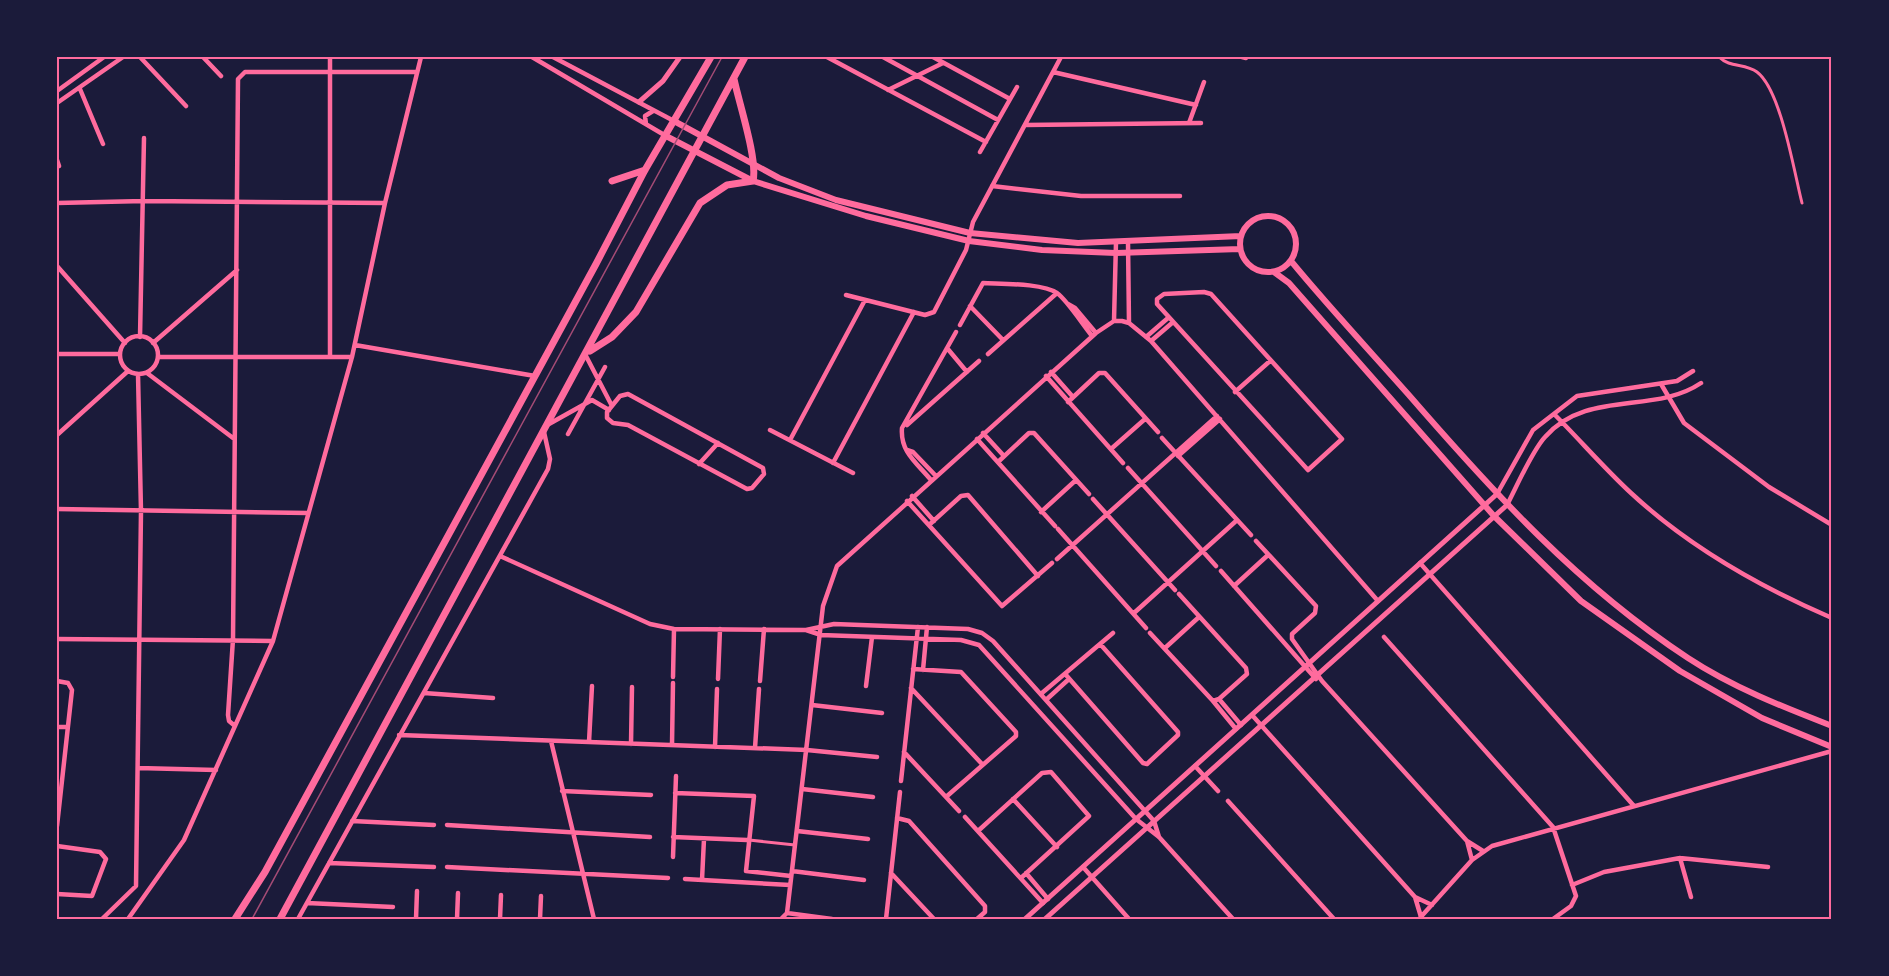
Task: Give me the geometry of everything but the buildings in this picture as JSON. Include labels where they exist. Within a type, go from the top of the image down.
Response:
[{"type":"main road","points":[[235,919],[270,863],[645,170],[711,57]]},
{"type":"main road","points":[[280,919],[587,355],[746,57]]},
{"type":"main road","points":[[734,79],[749,148],[756,164],[753,181]]},
{"type":"main road","points":[[674,121],[779,178],[836,200],[970,233],[1060,242],[1128,242],[1241,236]]},
{"type":"main road","points":[[666,136],[753,181],[866,216],[969,242],[1042,250],[1116,253],[1240,249]]},
{"type":"main road","points":[[612,181],[645,170]]},
{"type":"main road","points":[[587,355],[612,337],[636,312],[700,203],[727,185],[753,181]]},
{"type":"main road","points":[[1274,272],[1291,261],[1296,238],[1293,230],[1281,219],[1273,216],[1257,218],[1250,223],[1241,236],[1240,249],[1251,266],[1258,270],[1274,272],[1289,283],[1494,516],[1581,601],[1680,671],[1762,718],[1832,749]]},
{"type":"main road","points":[[1291,261],[1534,535],[1591,585],[1689,659],[1773,703],[1832,726]]},
{"type":"street","points":[[57,91],[104,57]]},
{"type":"street","points":[[57,104],[123,57]]},
{"type":"street","points":[[140,57],[186,106]]},
{"type":"street","points":[[203,57],[221,76]]},
{"type":"street","points":[[330,57],[330,357]]},
{"type":"street","points":[[128,919],[184,840],[273,641],[352,357],[385,203],[421,57]]},
{"type":"street","points":[[532,57],[666,136]]},
{"type":"street","points":[[553,57],[674,121]]},
{"type":"street","points":[[639,102],[663,81],[680,57]]},
{"type":"street","points":[[827,57],[986,142]]},
{"type":"street","points":[[883,57],[998,120]]},
{"type":"street","points":[[933,57],[1010,99]]},
{"type":"street","points":[[846,295],[928,315],[934,312],[969,242],[970,233],[992,186],[1061,57]]},
{"type":"street","points":[[1719,57],[1731,65],[1743,66],[1756,71],[1767,82],[1777,103],[1802,204]]},
{"type":"street","points":[[888,90],[943,63]]},
{"type":"street","points":[[235,726],[229,721],[228,715],[233,639],[238,79],[245,72],[417,72]]},
{"type":"street","points":[[1053,72],[1196,105]]},
{"type":"street","points":[[1189,123],[1204,82]]},
{"type":"street","points":[[980,152],[1017,87]]},
{"type":"street","points":[[80,88],[103,144]]},
{"type":"street","points":[[647,125],[645,116],[649,111],[656,111]]},
{"type":"street","points":[[1025,125],[1201,123]]},
{"type":"street","points":[[140,337],[144,138]]},
{"type":"street","points":[[992,186],[1081,196],[1180,196]]},
{"type":"street","points":[[57,203],[238,201],[385,203]]},
{"type":"street","points":[[1114,321],[1116,242]]},
{"type":"street","points":[[1128,242],[1129,323]]},
{"type":"street","points":[[57,266],[125,343]]},
{"type":"street","points":[[153,343],[237,270]]},
{"type":"street","points":[[960,325],[983,283],[1047,288],[1075,308],[1094,335]]},
{"type":"street","points":[[1208,292],[1270,361],[1341,439],[1308,470],[1170,321],[1157,304],[1160,296],[1208,292]]},
{"type":"street","points":[[988,354],[1057,293]]},
{"type":"street","points":[[790,440],[865,300]]},
{"type":"street","points":[[970,306],[1003,340]]},
{"type":"street","points":[[833,463],[914,312]]},
{"type":"street","points":[[781,919],[787,914],[826,593],[837,566],[1048,374],[1114,321],[1129,323],[1148,339],[1377,601]]},
{"type":"street","points":[[1148,339],[1170,321]]},
{"type":"street","points":[[931,480],[907,455],[902,441],[902,428],[956,332]]},
{"type":"street","points":[[140,337],[153,343],[158,357],[153,368],[147,373],[138,374],[128,371],[123,365],[120,354],[125,343],[140,337]]},
{"type":"street","points":[[355,345],[535,376]]},
{"type":"street","points":[[946,348],[968,372]]},
{"type":"street","points":[[57,354],[120,354]]},
{"type":"street","points":[[587,355],[610,408]]},
{"type":"street","points":[[158,357],[352,357]]},
{"type":"street","points":[[902,428],[979,361]]},
{"type":"street","points":[[1235,392],[1270,361]]},
{"type":"street","points":[[568,434],[606,367]]},
{"type":"street","points":[[57,435],[128,371]]},
{"type":"street","points":[[1027,918],[1497,494],[1533,430],[1577,396],[1677,381],[1694,372]]},
{"type":"street","points":[[147,373],[233,438]]},
{"type":"street","points":[[1068,402],[1103,373],[1158,432]]},
{"type":"street","points":[[102,919],[136,886],[141,511],[138,374]]},
{"type":"street","points":[[1048,374],[1073,398]]},
{"type":"street","points":[[1048,374],[1068,402],[1123,463]]},
{"type":"street","points":[[1045,919],[1507,505],[1544,437],[1582,410],[1685,394],[1701,383]]},
{"type":"street","points":[[1661,384],[1684,423],[1726,457],[1832,525]]},
{"type":"street","points":[[628,394],[718,443],[764,468],[765,472],[752,488],[747,489],[628,425],[611,422],[606,416],[620,396],[628,394]]},
{"type":"street","points":[[549,424],[592,400],[610,408]]},
{"type":"street","points":[[1554,414],[1631,494],[1712,556],[1782,597],[1832,618]]},
{"type":"street","points":[[1057,559],[1141,483],[1218,418]]},
{"type":"street","points":[[1111,449],[1145,419]]},
{"type":"street","points":[[770,430],[853,473]]},
{"type":"street","points":[[298,919],[548,469],[550,459],[544,432]]},
{"type":"street","points":[[983,433],[1004,456]]},
{"type":"street","points":[[998,462],[1029,433],[1034,433],[1247,671],[1215,701]]},
{"type":"street","points":[[1162,438],[1251,536]]},
{"type":"street","points":[[978,439],[1041,512],[1238,727]]},
{"type":"street","points":[[699,464],[718,443]]},
{"type":"street","points":[[907,450],[913,452],[936,476]]},
{"type":"street","points":[[1128,468],[1216,566]]},
{"type":"street","points":[[1041,512],[1076,480]]},
{"type":"street","points":[[929,525],[961,496],[968,495],[1038,576]]},
{"type":"street","points":[[912,496],[934,521]]},
{"type":"street","points":[[908,501],[1002,606],[1052,563]]},
{"type":"street","points":[[57,509],[308,513]]},
{"type":"street","points":[[1134,613],[1236,520]]},
{"type":"street","points":[[1256,541],[1316,606],[1315,613],[1292,634],[1292,639],[1316,676],[1467,841],[1483,851]]},
{"type":"street","points":[[1234,586],[1268,555]]},
{"type":"street","points":[[500,556],[650,624],[674,629],[806,630],[821,635],[967,641],[983,648],[1136,819],[1159,837],[1233,919]]},
{"type":"street","points":[[1420,564],[1634,806]]},
{"type":"street","points":[[1221,571],[1308,664]]},
{"type":"street","points":[[1165,648],[1199,617]]},
{"type":"street","points":[[806,630],[822,625],[968,629],[982,633],[993,640],[1042,693],[1154,821],[1159,837]]},
{"type":"street","points":[[901,782],[918,627]]},
{"type":"street","points":[[923,670],[927,627]]},
{"type":"street","points":[[672,745],[674,629]]},
{"type":"street","points":[[718,679],[720,629]]},
{"type":"street","points":[[760,681],[764,629]]},
{"type":"street","points":[[1047,699],[1113,633]]},
{"type":"street","points":[[866,686],[872,637]]},
{"type":"street","points":[[1384,637],[1553,827],[1576,900],[1553,919]]},
{"type":"street","points":[[57,639],[273,641]]},
{"type":"street","points":[[1068,677],[1143,763],[1147,764],[1178,735],[1178,732],[1101,645]]},
{"type":"street","points":[[913,669],[961,672],[1016,732],[1016,736],[946,797]]},
{"type":"street","points":[[1042,693],[1068,677]]},
{"type":"street","points":[[57,681],[71,684],[57,826]]},
{"type":"street","points":[[589,742],[592,686]]},
{"type":"street","points":[[631,744],[632,687]]},
{"type":"street","points":[[911,688],[982,764]]},
{"type":"street","points":[[715,747],[717,689]]},
{"type":"street","points":[[755,748],[759,689]]},
{"type":"street","points":[[424,693],[493,698]]},
{"type":"street","points":[[812,705],[882,713]]},
{"type":"street","points":[[1252,715],[1415,897],[1432,906]]},
{"type":"street","points":[[57,726],[67,727]]},
{"type":"street","points":[[399,735],[807,750],[878,757]]},
{"type":"street","points":[[551,741],[594,919]]},
{"type":"street","points":[[1420,918],[1472,860],[1483,851],[1553,827],[1832,749]]},
{"type":"street","points":[[904,752],[959,811]]},
{"type":"street","points":[[1195,766],[1218,791]]},
{"type":"street","points":[[138,768],[216,770]]},
{"type":"street","points":[[978,831],[1042,773],[1051,772],[1089,816],[1024,876]]},
{"type":"street","points":[[673,857],[676,776]]},
{"type":"street","points":[[802,789],[873,797]]},
{"type":"street","points":[[562,791],[651,795]]},
{"type":"street","points":[[886,919],[900,792]]},
{"type":"street","points":[[675,794],[754,796],[747,840],[746,871],[864,880]]},
{"type":"street","points":[[1013,799],[1057,847]]},
{"type":"street","points":[[1228,801],[1334,919]]},
{"type":"street","points":[[965,817],[1046,901]]},
{"type":"street","points":[[897,818],[909,820],[985,906],[985,912],[977,919]]},
{"type":"street","points":[[352,821],[434,825]]},
{"type":"street","points":[[447,825],[564,830],[572,834],[650,837]]},
{"type":"street","points":[[797,831],[868,839]]},
{"type":"street","points":[[673,837],[747,840],[795,845]]},
{"type":"street","points":[[702,880],[704,838]]},
{"type":"street","points":[[1467,841],[1472,860]]},
{"type":"street","points":[[57,846],[104,855],[106,859],[92,896],[57,894]]},
{"type":"street","points":[[1572,885],[1604,872],[1680,858],[1768,867]]},
{"type":"street","points":[[1680,858],[1691,897]]},
{"type":"street","points":[[329,863],[434,867]]},
{"type":"street","points":[[447,867],[668,878]]},
{"type":"street","points":[[1083,867],[1130,919]]},
{"type":"street","points":[[891,873],[934,919]]},
{"type":"street","points":[[685,879],[790,885]]},
{"type":"street","points":[[416,919],[417,891]]},
{"type":"street","points":[[457,919],[458,893]]},
{"type":"street","points":[[500,919],[501,895]]},
{"type":"street","points":[[540,919],[541,896]]},
{"type":"street","points":[[1415,897],[1420,918]]},
{"type":"street","points":[[307,903],[393,907]]},
{"type":"street","points":[[787,914],[832,919]]},
{"type":"tram line","points":[[252,919],[722,57]]}]
